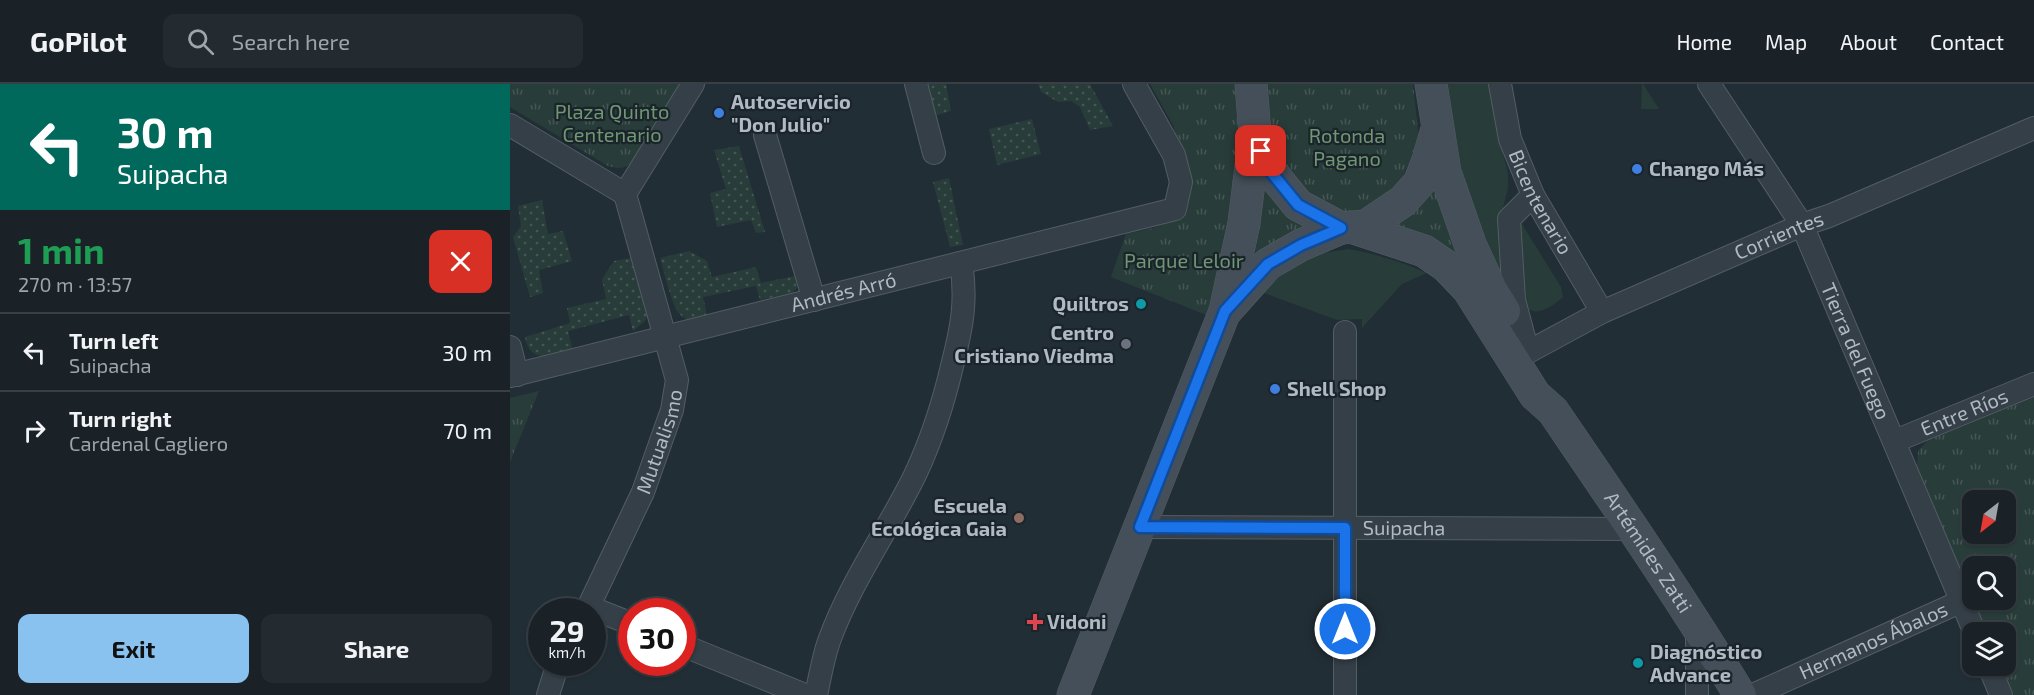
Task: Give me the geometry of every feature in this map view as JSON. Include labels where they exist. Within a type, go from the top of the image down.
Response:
[{"type":"main road","points":[[1073,695],[1225,311],[1244,223],[1255,134],[1251,84]]},
{"type":"main road","points":[[1225,311],[1268,264],[1301,245],[1348,228],[1366,226],[1402,201],[1419,183],[1437,128],[1431,84]]},
{"type":"main road","name":"Artémides Zatti","points":[[1437,128],[1445,172],[1470,244],[1491,290],[1550,390],[1553,411]]},
{"type":"main road","points":[[1255,134],[1267,167],[1298,205],[1348,228]]},
{"type":"main road","name":"Artémides Zatti","points":[[1348,228],[1424,250],[1446,266],[1468,289],[1535,395],[1553,411],[1634,529],[1740,695]]},
{"type":"street","points":[[510,125],[625,194],[693,84]]},
{"type":"street","points":[[916,84],[934,153]]},
{"type":"street","name":"Andrés Arró","points":[[513,376],[1175,209],[1181,182],[1174,155],[1134,84]]},
{"type":"street","name":"Bicentenario","points":[[1500,84],[1509,139],[1533,195],[1602,312]]},
{"type":"street","name":"Tierra del Fuego","points":[[1708,84],[1802,225],[1962,601]]},
{"type":"street","name":"Corrientes","points":[[1528,352],[1602,312],[2034,128]]},
{"type":"street","points":[[765,135],[814,300]]},
{"type":"street","name":"Mutualismo","points":[[592,598],[643,492],[672,410],[677,380],[625,194]]},
{"type":"street","points":[[1528,352],[1514,300],[1509,219],[1533,195]]},
{"type":"street","points":[[816,695],[828,643],[844,604],[914,476],[928,445],[945,395],[963,316],[965,287],[961,263]]},
{"type":"street","points":[[1345,332],[1345,695]]},
{"type":"street","points":[[510,347],[513,376]]},
{"type":"street","name":"Entre Ríos","points":[[1895,441],[2034,384]]},
{"type":"street","name":"Suipacha","points":[[1140,527],[1634,529]]},
{"type":"street","name":"Hermanos Ábalos","points":[[1753,695],[1962,601]]},
{"type":"street","points":[[1697,625],[1697,695]]},
{"type":"street","points":[[696,651],[805,695]]},
{"type":"street","points":[[548,695],[554,676]]},
{"type":"street","points":[[1993,676],[2001,695]]},
{"type":"green space","name":"Plaza Quinto Centenario","points":[[510,84],[683,84],[634,161],[628,166],[619,168],[608,166],[510,107]]},
{"type":"green space","points":[[923,84],[946,84],[951,111],[931,117]]},
{"type":"green space","points":[[1038,84],[1090,84],[1113,126],[1090,130],[1080,107],[1071,101],[1058,102],[1041,92]]},
{"type":"green space","name":"Parque Leloir","points":[[1150,84],[1237,84],[1239,186],[1214,318],[1111,277],[1126,234],[1154,228],[1168,222],[1187,170],[1173,125]]},
{"type":"green space","name":"Rotonda Pagano","points":[[1266,84],[1413,84],[1419,140],[1395,194],[1366,214],[1331,212],[1291,180],[1278,154],[1270,128]]},
{"type":"green space","points":[[1445,84],[1492,84],[1499,139],[1508,173],[1508,188],[1500,220],[1502,280],[1482,238],[1464,181]]},
{"type":"green space","points":[[1643,84],[1659,109],[1641,109]]},
{"type":"green space","points":[[1032,119],[1041,154],[997,165],[989,129]]},
{"type":"green space","points":[[739,146],[765,232],[756,233],[751,220],[717,227],[710,193],[726,189],[714,150]]},
{"type":"green space","name":"Rotonda Pagano","points":[[1434,175],[1461,257],[1445,248],[1399,230],[1397,222]]},
{"type":"green space","points":[[949,178],[963,245],[950,247],[933,182]]},
{"type":"green space","name":"Rotonda Pagano","points":[[1265,183],[1307,224],[1247,269]]},
{"type":"green space","points":[[542,200],[548,234],[563,231],[572,261],[539,270],[543,293],[530,297],[513,237],[521,226],[518,206]]},
{"type":"green space","points":[[1515,223],[1522,224],[1561,287],[1563,297],[1545,310],[1535,311],[1526,307]]},
{"type":"green space","points":[[1349,249],[1389,259],[1427,273],[1402,284],[1362,328],[1362,319],[1337,320],[1256,290],[1289,266],[1321,253]]},
{"type":"green space","points":[[689,251],[707,261],[712,277],[756,267],[761,283],[795,276],[797,288],[792,293],[760,300],[756,286],[703,297],[708,319],[686,319],[674,305],[660,258]]},
{"type":"green space","points":[[635,257],[650,309],[645,321],[633,331],[629,315],[568,331],[573,350],[550,356],[537,355],[532,352],[525,337],[570,323],[567,308],[606,299],[602,279],[614,261]]},
{"type":"green space","points":[[539,391],[510,462],[510,398]]},
{"type":"green space","points":[[2034,397],[2034,695],[2014,695],[2006,676],[2016,676],[2016,622],[1983,622],[1978,610],[2016,610],[2016,556],[1962,556],[1962,573],[1917,466],[1918,451],[1928,440]]},
{"type":"place","name":"Autoservicio \"Don Julio\"","points":[[719,113]]},
{"type":"place","name":"Chango Más","points":[[1637,169]]},
{"type":"place","name":"Quiltros","points":[[1141,304]]},
{"type":"place","name":"Centro Cristiano Viedma","points":[[1126,344]]},
{"type":"place","name":"Shell Shop","points":[[1275,389]]},
{"type":"place","name":"Escuela Ecológica Gaia","points":[[1019,518]]},
{"type":"place","name":"Vidoni","points":[[1035,622]]},
{"type":"place","name":"Diagnóstico Advance","points":[[1638,663]]},
{"type":"route","points":[[1261,151],[1267,167],[1298,205],[1341,228],[1301,245],[1268,264],[1225,311],[1140,527],[1345,528],[1345,629]]}]
